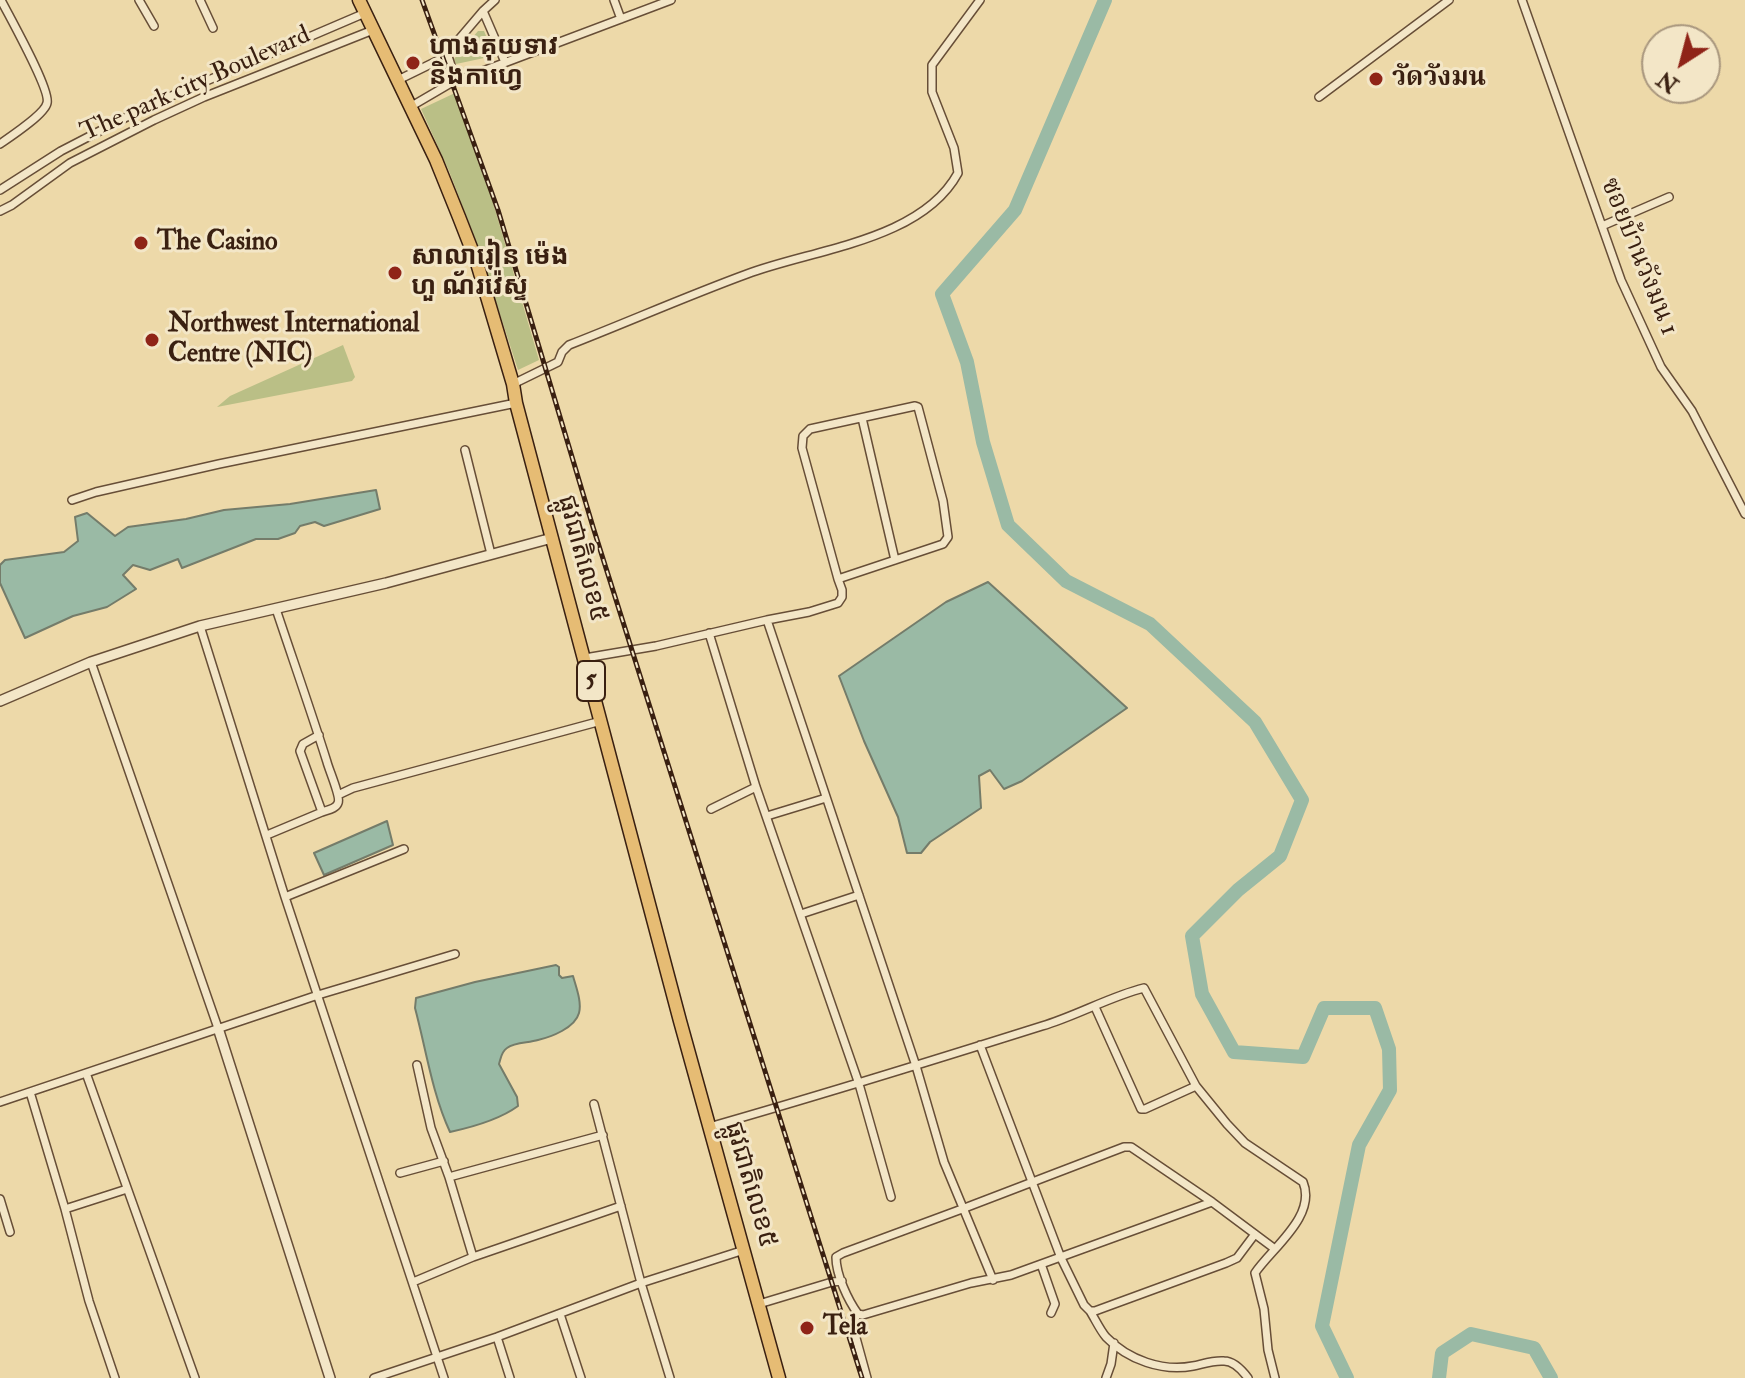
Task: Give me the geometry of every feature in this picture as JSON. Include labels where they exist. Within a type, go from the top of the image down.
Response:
[{"type":"highway","name":"ផ្លូវជាតិលេខ៥","points":[[359,0],[436,160],[472,251],[513,384],[676,1006],[779,1378]]},
{"type":"street","points":[[0,144],[39,114],[47,106],[48,98],[1,0]]},
{"type":"street","points":[[139,0],[154,26]]},
{"type":"street","points":[[200,0],[213,28]]},
{"type":"street","points":[[398,80],[445,56],[495,0]]},
{"type":"street","points":[[614,0],[621,19]]},
{"type":"street","points":[[410,107],[454,82],[671,0]]},
{"type":"street","points":[[513,384],[558,362],[569,345],[745,274],[885,231],[922,212],[945,194],[958,173],[954,148],[932,92],[932,65],[980,0]]},
{"type":"street","points":[[1319,97],[1449,0]]},
{"type":"street","name":"ซอยบ้านวังมน 1","points":[[1522,0],[1621,280],[1661,367],[1692,411],[1745,514]]},
{"type":"street","points":[[483,11],[505,62]]},
{"type":"street","name":"The park city Boulevard","points":[[0,190],[61,151],[148,106],[365,13]]},
{"type":"street","name":"The park city Boulevard","points":[[0,211],[70,163],[154,120],[373,30]]},
{"type":"street","points":[[445,56],[454,82]]},
{"type":"street","points":[[1602,226],[1669,197]]},
{"type":"street","points":[[72,500],[219,464],[516,403]]},
{"type":"street","points":[[585,658],[656,646],[838,603],[842,597],[838,579],[802,441],[806,431],[911,405],[918,407],[943,501],[948,537],[943,544],[838,579]]},
{"type":"street","points":[[862,418],[895,560]]},
{"type":"street","points":[[465,450],[491,554]]},
{"type":"street","points":[[0,701],[91,662],[200,626],[386,583],[552,538]]},
{"type":"street","points":[[267,835],[337,806],[339,802],[276,609]]},
{"type":"street","points":[[767,620],[916,1066],[944,1162],[993,1280]]},
{"type":"street","points":[[200,626],[285,897],[444,1378]]},
{"type":"street","points":[[709,633],[756,787],[859,1084],[891,1197]]},
{"type":"street","points":[[91,662],[218,1028],[330,1378]]},
{"type":"street","points":[[338,795],[353,788],[601,721]]},
{"type":"street","points":[[319,735],[303,744],[300,751],[322,812]]},
{"type":"street","points":[[711,809],[756,787]]},
{"type":"street","points":[[767,816],[826,798]]},
{"type":"street","points":[[285,897],[404,849]]},
{"type":"street","points":[[801,914],[859,895]]},
{"type":"street","points":[[0,1102],[318,995],[455,954]]},
{"type":"street","points":[[709,1127],[1045,1026],[1144,988],[1196,1086],[1245,1143],[1303,1182],[1307,1191],[1302,1213],[1289,1234],[1255,1273],[1275,1378]]},
{"type":"street","points":[[1095,1007],[1141,1109],[1196,1086]]},
{"type":"street","points":[[980,1045],[1061,1258],[1084,1305],[1106,1337],[1140,1360],[1159,1366],[1189,1367],[1227,1360],[1242,1369],[1248,1378]]},
{"type":"street","points":[[417,1065],[431,1128],[473,1257]]},
{"type":"street","points":[[86,1073],[195,1378]]},
{"type":"street","points":[[30,1092],[89,1301],[115,1378]]},
{"type":"street","points":[[594,1104],[641,1283],[670,1378]]},
{"type":"street","points":[[449,1177],[603,1135]]},
{"type":"street","points":[[858,1314],[842,1281],[836,1257],[1124,1147],[1131,1147],[1275,1249]]},
{"type":"street","points":[[400,1173],[444,1161]]},
{"type":"street","points":[[65,1209],[127,1189]]},
{"type":"street","points":[[0,1199],[10,1232]]},
{"type":"street","points":[[858,1314],[971,1283],[993,1280],[1212,1202]]},
{"type":"street","points":[[413,1282],[473,1257],[621,1206]]},
{"type":"street","points":[[1090,1311],[1237,1258],[1255,1234]]},
{"type":"street","points":[[375,1378],[497,1337],[641,1283],[744,1250]]},
{"type":"street","points":[[1041,1264],[1055,1304],[1051,1313]]},
{"type":"street","points":[[759,1304],[842,1281]]},
{"type":"street","points":[[560,1314],[581,1378]]},
{"type":"street","points":[[858,1314],[853,1327],[867,1378]]},
{"type":"street","points":[[497,1337],[510,1378]]},
{"type":"street","points":[[1106,1378],[1114,1343]]},
{"type":"street","points":[[1159,1366],[1164,1378]]},
{"type":"green space","points":[[478,31],[484,31],[492,54],[456,64],[454,59]]},
{"type":"green space","points":[[455,93],[485,175],[539,360],[518,370],[478,246],[421,109]]},
{"type":"green space","points":[[343,345],[355,377],[352,381],[217,407],[230,396]]},
{"type":"shaded area","points":[[376,490],[380,509],[324,526],[315,522],[300,526],[295,533],[278,539],[256,539],[182,568],[178,559],[150,570],[133,565],[123,575],[136,589],[107,607],[73,616],[25,638],[0,583],[0,565],[5,560],[64,552],[78,541],[75,517],[87,513],[115,536],[128,527],[224,510],[290,504]]},
{"type":"shaded area","points":[[988,582],[1127,708],[1022,781],[1004,789],[990,770],[979,776],[981,808],[930,842],[921,853],[907,853],[898,817],[839,676],[946,602]]},
{"type":"shaded area","points":[[387,821],[393,845],[324,875],[314,853]]},
{"type":"shaded area","points":[[556,965],[562,978],[573,976],[580,1004],[577,1018],[556,1034],[514,1045],[504,1051],[499,1064],[517,1097],[518,1106],[494,1119],[450,1132],[430,1071],[415,1008],[416,998]]},
{"type":"waterway","points":[[1105,0],[1015,210],[942,294],[967,362],[983,442],[1008,525],[1066,581],[1150,624],[1255,722],[1302,800],[1280,856],[1238,890],[1192,936],[1202,994],[1234,1052],[1303,1057],[1324,1008],[1375,1008],[1389,1049],[1390,1090],[1359,1145],[1322,1326],[1347,1378]]},
{"type":"waterway","points":[[1439,1378],[1442,1353],[1471,1334],[1534,1348],[1551,1378]]},
{"type":"railway","points":[[422,0],[498,210],[593,527],[862,1378]]},
{"type":"place","name":"ហាងគុយទាវ និងកាហ្វេ","points":[[413,63]]},
{"type":"place","name":"วัดวังมน","points":[[1376,79]]},
{"type":"place","name":"The Casino","points":[[141,243]]},
{"type":"place","name":"សាលារៀន ម៉េង ហួ ណ័រវ៉េស្ទ","points":[[395,273]]},
{"type":"place","name":"Northwest International Centre (NIC)","points":[[152,340]]},
{"type":"place","name":"Tela","points":[[807,1328]]}]
